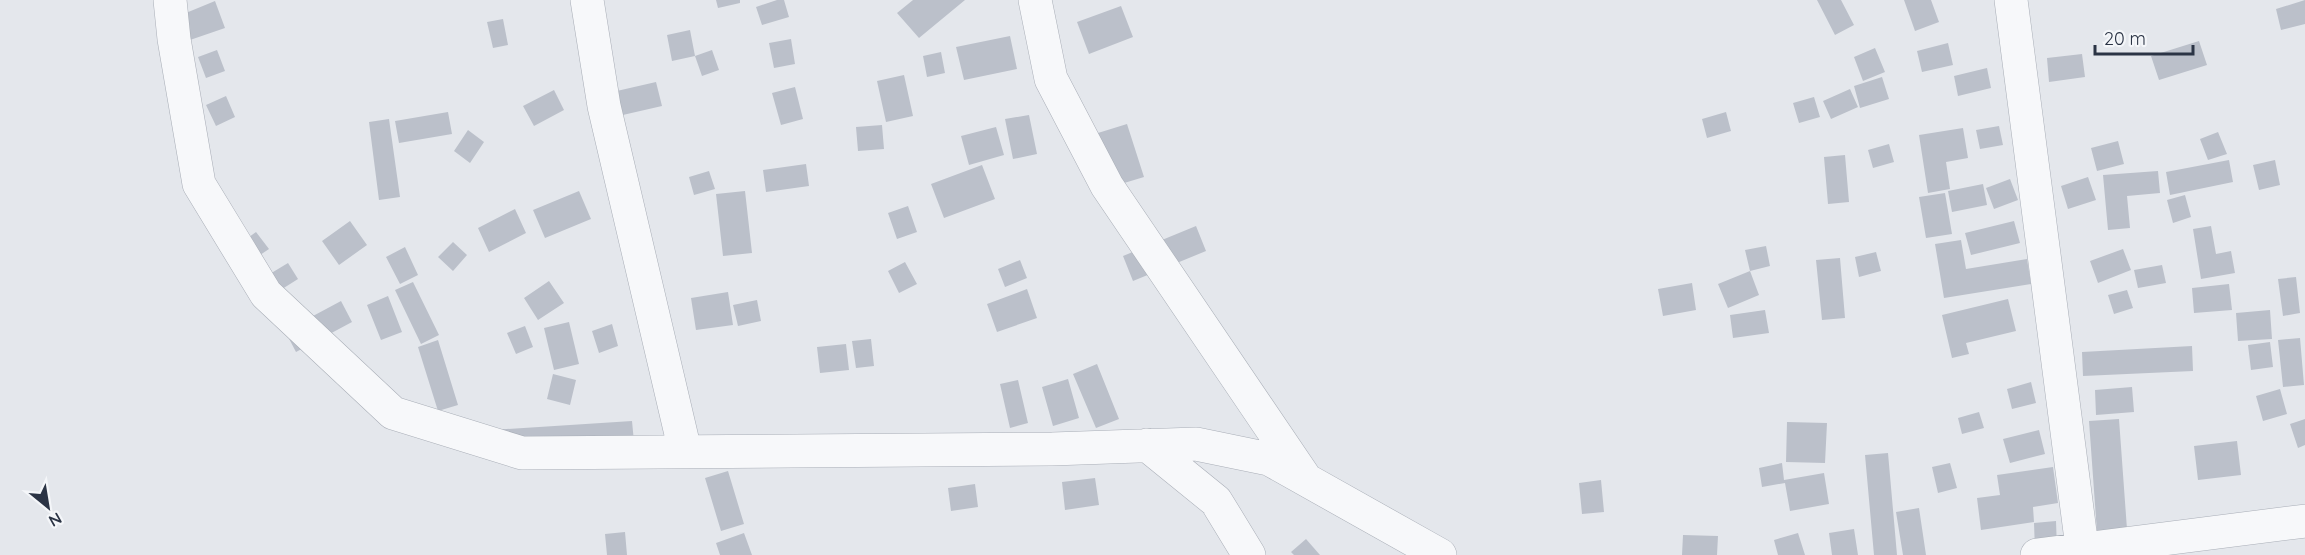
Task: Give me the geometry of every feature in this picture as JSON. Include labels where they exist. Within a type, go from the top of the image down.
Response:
[{"type":"street","points":[[170,0],[174,39],[200,184],[266,294],[393,413],[522,453],[1052,449],[1196,444],[1269,459],[1440,555]]},
{"type":"street","points":[[587,0],[604,106],[685,452]]},
{"type":"street","points":[[1035,0],[1051,79],[1107,186],[1307,481]]},
{"type":"street","points":[[2011,0],[2083,553]]},
{"type":"street","points":[[1147,446],[1216,501],[1249,555]]},
{"type":"street","points":[[2037,555],[2083,553],[2305,521]]},
{"type":"building","points":[[716,0],[740,0],[740,3],[718,8]]},
{"type":"building","points":[[784,0],[789,17],[762,25],[756,7]]},
{"type":"building","points":[[913,0],[965,0],[919,38],[897,13]]},
{"type":"building","points":[[1817,0],[1841,0],[1854,25],[1835,35]]},
{"type":"building","points":[[1904,0],[1931,0],[1939,22],[1915,31]]},
{"type":"building","points":[[2305,0],[2305,24],[2281,30],[2276,9]]},
{"type":"building","points":[[215,1],[225,28],[190,40],[181,15]]},
{"type":"building","points":[[1121,6],[1133,37],[1089,54],[1077,22]]},
{"type":"building","points":[[503,19],[508,45],[493,48],[487,22]]},
{"type":"building","points":[[690,30],[695,56],[672,61],[667,35]]},
{"type":"building","points":[[1010,36],[1017,69],[964,80],[956,47]]},
{"type":"building","points":[[791,39],[795,64],[774,68],[769,43]]},
{"type":"building","points":[[2199,41],[2207,65],[2159,80],[2151,56]]},
{"type":"building","points":[[1948,43],[1953,65],[1922,72],[1917,51]]},
{"type":"building","points":[[1875,48],[1885,72],[1863,81],[1854,57]]},
{"type":"building","points":[[217,50],[225,71],[206,78],[198,57]]},
{"type":"building","points":[[712,50],[719,70],[702,76],[695,56]]},
{"type":"building","points":[[941,52],[945,73],[927,77],[923,56]]},
{"type":"building","points":[[2082,54],[2085,77],[2049,82],[2047,58]]},
{"type":"building","points":[[1987,68],[1991,88],[1958,96],[1954,76]]},
{"type":"building","points":[[904,75],[913,116],[886,122],[877,81]]},
{"type":"building","points":[[1882,77],[1889,99],[1860,108],[1854,86]]},
{"type":"building","points":[[656,82],[662,106],[614,117],[608,93]]},
{"type":"building","points":[[795,87],[803,119],[781,125],[772,93]]},
{"type":"building","points":[[1850,89],[1858,107],[1831,119],[1823,101]]},
{"type":"building","points":[[554,90],[564,110],[534,126],[523,106]]},
{"type":"building","points":[[226,96],[235,117],[216,126],[206,105]]},
{"type":"building","points":[[1814,97],[1820,117],[1799,123],[1793,103]]},
{"type":"building","points":[[448,112],[452,134],[399,143],[395,121]]},
{"type":"building","points":[[1726,112],[1731,131],[1707,138],[1702,119]]},
{"type":"building","points":[[1029,115],[1037,154],[1013,159],[1005,119]]},
{"type":"building","points":[[389,119],[400,197],[379,200],[369,122]]},
{"type":"building","points":[[1127,124],[1144,177],[1101,190],[1085,137]]},
{"type":"building","points":[[882,125],[884,149],[858,151],[856,127]]},
{"type":"building","points":[[1999,126],[2003,145],[1980,149],[1976,130]]},
{"type":"building","points":[[996,127],[1004,155],[969,165],[961,136]]},
{"type":"building","points":[[1963,128],[1968,158],[1946,162],[1950,189],[1928,193],[1919,135]]},
{"type":"building","points":[[468,130],[484,142],[470,163],[454,151]]},
{"type":"building","points":[[2218,132],[2227,154],[2208,160],[2200,139]]},
{"type":"building","points":[[2118,141],[2124,164],[2097,171],[2091,148]]},
{"type":"building","points":[[1889,144],[1894,162],[1873,168],[1868,150]]},
{"type":"building","points":[[1845,155],[1849,202],[1828,204],[1824,157]]},
{"type":"building","points":[[2229,160],[2233,182],[2170,195],[2166,172]]},
{"type":"building","points":[[2275,160],[2280,185],[2259,190],[2253,165]]},
{"type":"building","points":[[806,164],[809,186],[766,192],[763,170]]},
{"type":"building","points":[[982,165],[995,199],[944,218],[931,184]]},
{"type":"building","points":[[709,171],[715,189],[694,195],[689,177]]},
{"type":"building","points":[[2158,171],[2160,193],[2127,196],[2130,228],[2108,230],[2103,175]]},
{"type":"building","points":[[2088,177],[2096,200],[2068,209],[2061,186]]},
{"type":"building","points":[[2010,179],[2018,200],[1994,209],[1986,188]]},
{"type":"building","points":[[1983,184],[1987,205],[1952,212],[1948,191]]},
{"type":"building","points":[[579,191],[591,219],[545,238],[533,210]]},
{"type":"building","points":[[745,191],[752,253],[723,256],[716,194]]},
{"type":"building","points":[[1945,193],[1952,234],[1926,238],[1919,197]]},
{"type":"building","points":[[2185,195],[2191,217],[2173,223],[2167,200]]},
{"type":"building","points":[[908,206],[917,232],[897,239],[888,213]]},
{"type":"building","points":[[515,209],[526,233],[489,252],[478,228]]},
{"type":"building","points":[[350,221],[367,245],[339,265],[322,241]]},
{"type":"building","points":[[2014,221],[2020,243],[1971,255],[1965,233]]},
{"type":"building","points":[[1196,226],[1206,251],[1133,281],[1123,256]]},
{"type":"building","points":[[2211,226],[2216,254],[2231,251],[2235,273],[2201,279],[2193,229]]},
{"type":"building","points":[[256,232],[269,249],[251,261],[238,245]]},
{"type":"building","points":[[1961,240],[1966,269],[2027,259],[2031,284],[1944,298],[1935,244]]},
{"type":"building","points":[[453,242],[467,255],[453,271],[438,257]]},
{"type":"building","points":[[1766,246],[1770,266],[1750,271],[1745,250]]},
{"type":"building","points":[[405,247],[418,275],[400,284],[386,257]]},
{"type":"building","points":[[2123,249],[2131,270],[2098,283],[2090,261]]},
{"type":"building","points":[[1876,252],[1881,271],[1859,277],[1855,257]]},
{"type":"building","points":[[1840,258],[1845,318],[1822,320],[1816,260]]},
{"type":"building","points":[[1020,260],[1027,278],[1005,287],[998,269]]},
{"type":"building","points":[[905,262],[917,284],[899,293],[888,271]]},
{"type":"building","points":[[288,263],[298,279],[260,303],[250,286]]},
{"type":"building","points":[[2162,265],[2166,283],[2138,288],[2134,270]]},
{"type":"building","points":[[1750,271],[1759,295],[1728,308],[1718,284]]},
{"type":"building","points":[[2296,277],[2300,313],[2283,316],[2278,279]]},
{"type":"building","points":[[549,281],[564,303],[538,320],[524,298]]},
{"type":"building","points":[[413,282],[439,335],[421,344],[395,290]]},
{"type":"building","points":[[1692,283],[1696,310],[1663,316],[1658,289]]},
{"type":"building","points":[[2229,284],[2232,310],[2194,313],[2192,288]]},
{"type":"building","points":[[1027,289],[1037,318],[997,332],[987,304]]},
{"type":"building","points":[[2127,290],[2133,308],[2114,314],[2108,295]]},
{"type":"building","points":[[728,292],[733,325],[696,330],[691,298]]},
{"type":"building","points":[[388,296],[402,332],[381,340],[367,305]]},
{"type":"building","points":[[2008,299],[2016,331],[1966,343],[1969,354],[1952,358],[1942,315]]},
{"type":"building","points":[[757,300],[761,321],[738,326],[733,305]]},
{"type":"building","points":[[341,301],[352,322],[296,352],[285,331]]},
{"type":"building","points":[[1765,310],[1769,333],[1733,338],[1730,315]]},
{"type":"building","points":[[2270,310],[2272,339],[2238,341],[2236,313]]},
{"type":"building","points":[[569,322],[579,364],[554,370],[544,328]]},
{"type":"building","points":[[612,324],[618,346],[599,353],[592,331]]},
{"type":"building","points":[[525,326],[533,347],[516,354],[507,333]]},
{"type":"building","points":[[2300,338],[2304,385],[2283,387],[2278,340]]},
{"type":"building","points":[[871,339],[874,366],[856,368],[852,341]]},
{"type":"building","points":[[438,340],[458,405],[438,411],[418,347]]},
{"type":"building","points":[[2270,342],[2273,367],[2251,370],[2248,345]]},
{"type":"building","points":[[846,344],[849,370],[820,373],[817,347]]},
{"type":"building","points":[[2192,346],[2193,371],[2083,376],[2082,352]]},
{"type":"building","points":[[1097,364],[1119,419],[1096,428],[1073,374]]},
{"type":"building","points":[[553,374],[576,380],[570,405],[547,399]]},
{"type":"building","points":[[1068,379],[1079,418],[1053,426],[1042,387]]},
{"type":"building","points":[[1018,380],[1028,423],[1010,428],[1000,384]]},
{"type":"building","points":[[2031,382],[2036,403],[2012,409],[2007,389]]},
{"type":"building","points":[[2132,387],[2134,412],[2096,415],[2095,390]]},
{"type":"building","points":[[2280,389],[2287,414],[2263,421],[2256,396]]},
{"type":"building","points":[[1979,412],[1984,428],[1962,434],[1958,418]]},
{"type":"building","points":[[2119,419],[2128,543],[2098,546],[2089,421]]},
{"type":"building","points":[[2305,419],[2305,445],[2298,448],[2290,424]]},
{"type":"building","points":[[632,421],[634,442],[492,451],[491,430]]},
{"type":"building","points":[[1787,422],[1827,423],[1825,463],[1786,462]]},
{"type":"building","points":[[2039,430],[2045,454],[2010,463],[2003,439]]},
{"type":"building","points":[[2237,441],[2241,475],[2198,480],[2194,446]]},
{"type":"building","points":[[1888,453],[1897,555],[1874,555],[1865,455]]},
{"type":"building","points":[[1782,463],[1784,480],[1824,473],[1829,504],[1790,511],[1785,483],[1762,487],[1759,468]]},
{"type":"building","points":[[1950,463],[1957,488],[1938,493],[1932,467]]},
{"type":"building","points":[[2053,467],[2058,503],[2033,507],[2034,522],[1981,530],[1977,498],[2000,495],[1997,475]]},
{"type":"building","points":[[728,471],[744,524],[721,531],[705,478]]},
{"type":"building","points":[[1095,478],[1099,505],[1065,510],[1062,482]]},
{"type":"building","points":[[1601,480],[1604,512],[1582,514],[1579,483]]},
{"type":"building","points":[[975,484],[978,507],[951,511],[948,488]]},
{"type":"building","points":[[1919,508],[1926,555],[1903,555],[1896,512]]},
{"type":"building","points":[[2056,521],[2057,549],[2035,551],[2034,523]]},
{"type":"building","points":[[1854,529],[1858,555],[1832,555],[1829,533]]},
{"type":"building","points":[[625,532],[627,555],[607,555],[605,534]]},
{"type":"building","points":[[744,533],[752,555],[720,555],[716,543]]},
{"type":"building","points":[[1798,533],[1805,555],[1778,555],[1774,540]]},
{"type":"building","points":[[1683,535],[1718,536],[1717,555],[1682,555]]},
{"type":"building","points":[[1306,539],[1320,555],[1294,555],[1291,552]]}]
